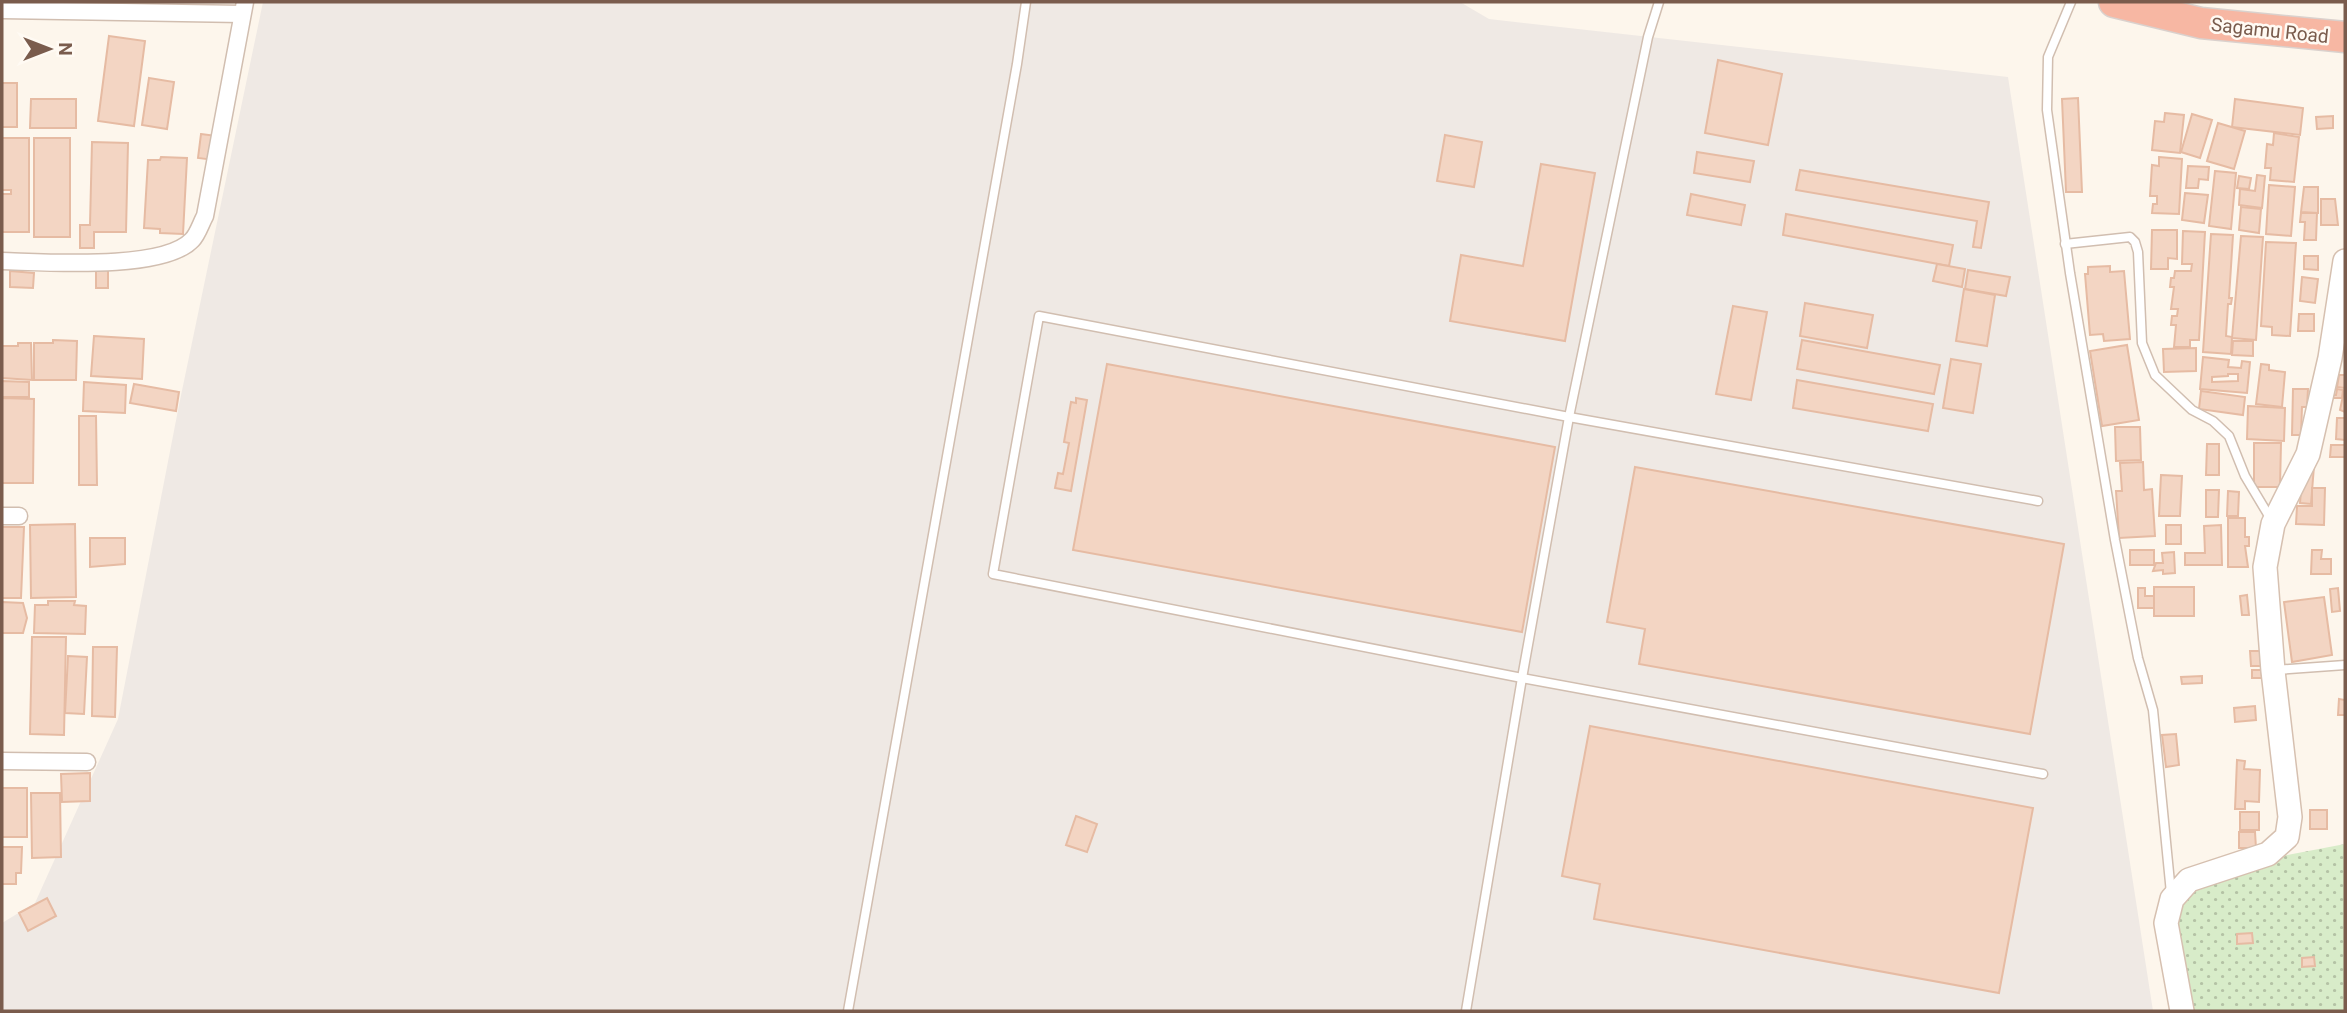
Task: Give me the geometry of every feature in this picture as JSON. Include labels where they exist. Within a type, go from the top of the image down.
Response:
[{"type":"highway","name":"Sagamu Road","points":[[2113,2],[2202,12],[2345,37]]},
{"type":"street","points":[[2,10],[244,8],[205,216],[192,240],[175,251],[142,259],[80,262],[2,261]]},
{"type":"street","points":[[2182,1011],[2166,923],[2172,899],[2189,880],[2268,854],[2287,837],[2290,817],[2273,671],[2265,567],[2273,524],[2308,454],[2330,358],[2345,261]]},
{"type":"street","points":[[2,516],[19,516]]},
{"type":"street","points":[[2,761],[88,762]]},
{"type":"lane","points":[[848,1011],[1015,78],[1026,2]]},
{"type":"lane","points":[[1466,1011],[1569,417],[1648,37],[1659,2]]},
{"type":"lane","points":[[2071,2],[2048,57],[2047,110],[2066,244],[2115,540],[2138,658],[2153,710],[2172,899]]},
{"type":"lane","points":[[2066,244],[2130,237],[2136,242],[2142,343],[2155,375],[2192,410],[2213,421],[2229,436],[2245,476],[2273,524]]},
{"type":"lane","points":[[2038,501],[1569,417],[1039,316],[993,575],[1522,678],[2043,774]]},
{"type":"lane","points":[[2273,671],[2345,664]]},
{"type":"shaded area","points":[[263,2],[1460,2],[1489,19],[2008,77],[2153,1011],[2,1011],[2,923],[35,903],[118,719],[179,405]]},
{"type":"green space","points":[[2345,844],[2345,1011],[2192,1011],[2171,877]]},
{"type":"building","points":[[109,36],[145,41],[134,126],[98,121]]},
{"type":"building","points":[[1718,60],[1782,74],[1768,145],[1705,133]]},
{"type":"building","points":[[149,78],[174,82],[167,129],[142,125]]},
{"type":"building","points":[[2,83],[17,83],[17,127],[2,127]]},
{"type":"building","points":[[2078,98],[2082,192],[2066,192],[2062,99]]},
{"type":"building","points":[[31,99],[76,99],[76,128],[30,128]]},
{"type":"building","points":[[2235,99],[2303,108],[2300,135],[2232,127]]},
{"type":"building","points":[[2165,113],[2184,115],[2180,153],[2152,150],[2155,121],[2164,122]]},
{"type":"building","points":[[2192,114],[2212,120],[2200,158],[2181,152]]},
{"type":"building","points":[[2333,116],[2333,128],[2317,129],[2316,117]]},
{"type":"building","points":[[2218,123],[2245,131],[2234,169],[2207,161]]},
{"type":"building","points":[[2274,133],[2299,137],[2294,182],[2270,180],[2271,168],[2265,168],[2267,144],[2273,145]]},
{"type":"building","points":[[201,134],[217,136],[214,160],[198,158]]},
{"type":"building","points":[[1445,135],[1482,142],[1474,187],[1437,181]]},
{"type":"building","points":[[2,138],[29,138],[29,232],[2,232],[2,194],[11,194],[11,190],[2,190]]},
{"type":"building","points":[[34,138],[70,138],[70,237],[34,237]]},
{"type":"building","points":[[92,142],[128,143],[126,232],[94,232],[94,248],[80,248],[80,225],[90,225]]},
{"type":"building","points":[[1697,152],[1754,161],[1750,182],[1694,173]]},
{"type":"building","points":[[161,157],[187,158],[183,234],[160,233],[160,229],[144,228],[148,160],[160,160]]},
{"type":"building","points":[[2159,157],[2182,159],[2179,214],[2152,213],[2153,204],[2157,204],[2157,196],[2150,196],[2152,165],[2159,166]]},
{"type":"building","points":[[1541,164],[1595,173],[1565,341],[1450,321],[1461,255],[1523,266]]},
{"type":"building","points":[[2188,166],[2209,167],[2208,180],[2199,179],[2198,188],[2186,188]]},
{"type":"building","points":[[1800,170],[1989,202],[1981,248],[1973,247],[1977,221],[1796,190]]},
{"type":"building","points":[[2215,171],[2236,173],[2231,229],[2209,226]]},
{"type":"building","points":[[2257,175],[2265,176],[2262,208],[2239,205],[2240,189],[2255,191]]},
{"type":"building","points":[[2239,176],[2251,178],[2249,189],[2237,188]]},
{"type":"building","points":[[2269,185],[2295,187],[2291,236],[2266,234]]},
{"type":"building","points":[[2304,187],[2318,187],[2318,213],[2301,212]]},
{"type":"building","points":[[2185,193],[2208,195],[2204,223],[2182,220]]},
{"type":"building","points":[[1691,194],[1745,205],[1741,225],[1687,215]]},
{"type":"building","points":[[2321,199],[2335,199],[2338,225],[2321,225]]},
{"type":"building","points":[[2241,207],[2261,209],[2259,233],[2239,230]]},
{"type":"building","points":[[2301,213],[2317,213],[2316,240],[2304,240],[2305,222],[2300,222]]},
{"type":"building","points":[[1786,214],[1953,245],[1949,266],[1783,235]]},
{"type":"building","points":[[2152,230],[2177,230],[2177,259],[2168,258],[2168,269],[2151,269]]},
{"type":"building","points":[[2183,231],[2205,232],[2199,340],[2190,340],[2190,347],[2174,347],[2176,325],[2171,325],[2172,316],[2177,316],[2178,309],[2171,309],[2174,287],[2170,287],[2171,278],[2174,278],[2175,271],[2191,271],[2192,264],[2182,264]]},
{"type":"building","points":[[2211,234],[2233,235],[2229,298],[2232,298],[2231,304],[2228,304],[2226,336],[2232,337],[2231,354],[2203,352]]},
{"type":"building","points":[[2241,236],[2263,237],[2256,340],[2232,338]]},
{"type":"building","points":[[2266,242],[2296,243],[2290,336],[2272,335],[2272,327],[2261,326]]},
{"type":"building","points":[[2304,256],[2318,256],[2318,270],[2304,269]]},
{"type":"building","points":[[1937,264],[1965,269],[1962,287],[1933,281]]},
{"type":"building","points":[[2110,266],[2110,272],[2124,271],[2130,339],[2104,341],[2103,334],[2090,335],[2085,274],[2088,274],[2088,267]]},
{"type":"building","points":[[96,269],[108,269],[108,288],[96,288]]},
{"type":"building","points":[[1968,270],[2010,277],[2006,296],[1965,289]]},
{"type":"building","points":[[10,271],[34,273],[33,288],[10,287]]},
{"type":"building","points":[[2302,277],[2318,279],[2315,303],[2300,301]]},
{"type":"building","points":[[1964,289],[1995,295],[1987,346],[1956,341]]},
{"type":"building","points":[[1805,303],[1873,315],[1867,348],[1800,336]]},
{"type":"building","points":[[1733,306],[1767,312],[1751,400],[1716,394]]},
{"type":"building","points":[[2299,314],[2314,314],[2314,331],[2298,331]]},
{"type":"building","points":[[94,336],[144,339],[142,379],[91,376]]},
{"type":"building","points":[[53,340],[77,341],[76,380],[34,380],[34,343],[53,343]]},
{"type":"building","points":[[1802,340],[1940,365],[1934,394],[1797,369]]},
{"type":"building","points":[[2233,341],[2253,341],[2253,356],[2232,355]]},
{"type":"building","points":[[18,343],[31,343],[32,380],[2,378],[2,346],[18,346]]},
{"type":"building","points":[[2127,345],[2139,420],[2102,426],[2090,351]]},
{"type":"building","points":[[2196,348],[2196,371],[2164,372],[2163,349]]},
{"type":"building","points":[[2203,357],[2229,360],[2228,367],[2241,368],[2242,361],[2250,362],[2247,393],[2200,389]],"holes":[[[2238,374],[2238,381],[2212,382],[2212,377]]]},
{"type":"building","points":[[1951,359],[1981,364],[1973,413],[1943,408]]},
{"type":"building","points":[[1107,364],[1555,447],[1522,632],[1073,550]]},
{"type":"building","points":[[2261,364],[2269,365],[2269,370],[2285,372],[2282,407],[2256,404]]},
{"type":"building","points":[[2339,375],[2345,375],[2345,388],[2337,387]]},
{"type":"building","points":[[1797,380],[1933,404],[1928,431],[1793,408]]},
{"type":"building","points":[[2,381],[29,382],[29,397],[2,397]]},
{"type":"building","points":[[84,382],[126,385],[125,413],[83,411]]},
{"type":"building","points":[[134,384],[179,392],[176,411],[130,403]]},
{"type":"building","points":[[2293,389],[2308,389],[2307,407],[2302,407],[2301,435],[2292,435]]},
{"type":"building","points":[[2337,389],[2343,390],[2342,398],[2332,398],[2332,395],[2336,395]]},
{"type":"building","points":[[2201,391],[2245,397],[2243,415],[2199,409]]},
{"type":"building","points":[[2345,391],[2345,412],[2340,410]]},
{"type":"building","points":[[2,398],[34,399],[33,483],[2,483]]},
{"type":"building","points":[[1076,398],[1087,400],[1071,491],[1055,488],[1058,473],[1063,474],[1069,443],[1064,442],[1071,402],[1076,403]]},
{"type":"building","points":[[2248,406],[2285,408],[2284,441],[2247,439]]},
{"type":"building","points":[[79,416],[96,416],[97,485],[79,485]]},
{"type":"building","points":[[2337,418],[2345,418],[2345,440],[2336,439]]},
{"type":"building","points":[[2115,427],[2140,427],[2141,460],[2116,461]]},
{"type":"building","points":[[2254,443],[2281,443],[2280,487],[2254,487]]},
{"type":"building","points":[[2207,444],[2219,444],[2219,475],[2206,475]]},
{"type":"building","points":[[2331,445],[2345,445],[2345,457],[2330,457]]},
{"type":"building","points":[[2143,462],[2144,490],[2152,489],[2155,536],[2119,538],[2116,491],[2122,491],[2120,463]]},
{"type":"building","points":[[2303,465],[2314,466],[2311,504],[2300,503]]},
{"type":"building","points":[[1635,467],[2064,544],[2030,734],[1639,664],[1645,629],[1607,622]]},
{"type":"building","points":[[2161,475],[2182,476],[2180,516],[2159,516]]},
{"type":"building","points":[[2312,488],[2325,488],[2324,525],[2296,524],[2297,506],[2312,506]]},
{"type":"building","points":[[2206,490],[2219,490],[2218,517],[2206,517]]},
{"type":"building","points":[[2228,491],[2239,492],[2238,516],[2227,516]]},
{"type":"building","points":[[2228,518],[2245,518],[2245,537],[2249,537],[2249,546],[2245,546],[2248,567],[2228,567]]},
{"type":"building","points":[[75,524],[76,597],[31,598],[30,525]]},
{"type":"building","points":[[2166,525],[2181,525],[2181,544],[2166,544]]},
{"type":"building","points":[[2221,525],[2222,565],[2185,565],[2185,553],[2205,553],[2204,526]]},
{"type":"building","points":[[2,527],[24,527],[21,598],[2,598]]},
{"type":"building","points":[[90,538],[125,538],[125,564],[90,567]]},
{"type":"building","points":[[2130,550],[2154,550],[2154,565],[2130,565]]},
{"type":"building","points":[[2312,550],[2322,550],[2321,559],[2331,559],[2331,574],[2311,574]]},
{"type":"building","points":[[2174,552],[2175,573],[2153,571],[2156,563],[2163,563],[2162,553]]},
{"type":"building","points":[[2154,587],[2194,587],[2194,616],[2154,616]]},
{"type":"building","points":[[2138,588],[2145,588],[2145,596],[2154,596],[2154,608],[2138,608]]},
{"type":"building","points":[[2338,588],[2340,611],[2332,612],[2330,589]]},
{"type":"building","points":[[2247,595],[2249,615],[2242,615],[2240,596]]},
{"type":"building","points":[[2324,597],[2332,655],[2292,662],[2284,602]]},
{"type":"building","points":[[48,601],[75,601],[74,605],[86,606],[85,634],[34,633],[35,605],[48,605]]},
{"type":"building","points":[[2,602],[23,603],[27,618],[23,633],[2,633]]},
{"type":"building","points":[[32,637],[66,637],[64,735],[30,734]]},
{"type":"building","points":[[93,647],[117,647],[115,717],[92,716]]},
{"type":"building","points":[[2250,651],[2260,651],[2261,666],[2251,666]]},
{"type":"building","points":[[68,656],[87,657],[84,714],[65,713]]},
{"type":"building","points":[[2252,670],[2261,670],[2262,678],[2252,678]]},
{"type":"building","points":[[2202,676],[2202,683],[2182,684],[2181,677]]},
{"type":"building","points":[[2339,699],[2345,700],[2345,715],[2338,715]]},
{"type":"building","points":[[2255,706],[2256,720],[2235,722],[2234,708]]},
{"type":"building","points":[[1590,726],[2033,808],[1999,993],[1594,919],[1600,884],[1562,876]]},
{"type":"building","points":[[2176,734],[2179,765],[2166,767],[2162,735]]},
{"type":"building","points":[[2237,760],[2245,761],[2244,769],[2260,770],[2259,802],[2245,801],[2245,809],[2235,809]]},
{"type":"building","points":[[90,773],[90,801],[62,802],[61,774]]},
{"type":"building","points":[[2,788],[27,788],[27,837],[2,837]]},
{"type":"building","points":[[31,793],[60,793],[61,857],[32,858]]},
{"type":"building","points":[[2310,810],[2327,810],[2327,829],[2310,829]]},
{"type":"building","points":[[2240,812],[2259,812],[2259,830],[2240,830]]},
{"type":"building","points":[[1076,816],[1097,824],[1087,852],[1066,845]]},
{"type":"building","points":[[2239,832],[2255,832],[2256,848],[2239,848]]},
{"type":"building","points":[[2,847],[22,847],[21,873],[16,873],[16,884],[2,884]]},
{"type":"building","points":[[47,898],[56,916],[28,931],[19,913]]},
{"type":"building","points":[[2252,933],[2253,943],[2237,944],[2237,934]]},
{"type":"building","points":[[2314,957],[2315,966],[2302,967],[2302,958]]}]
